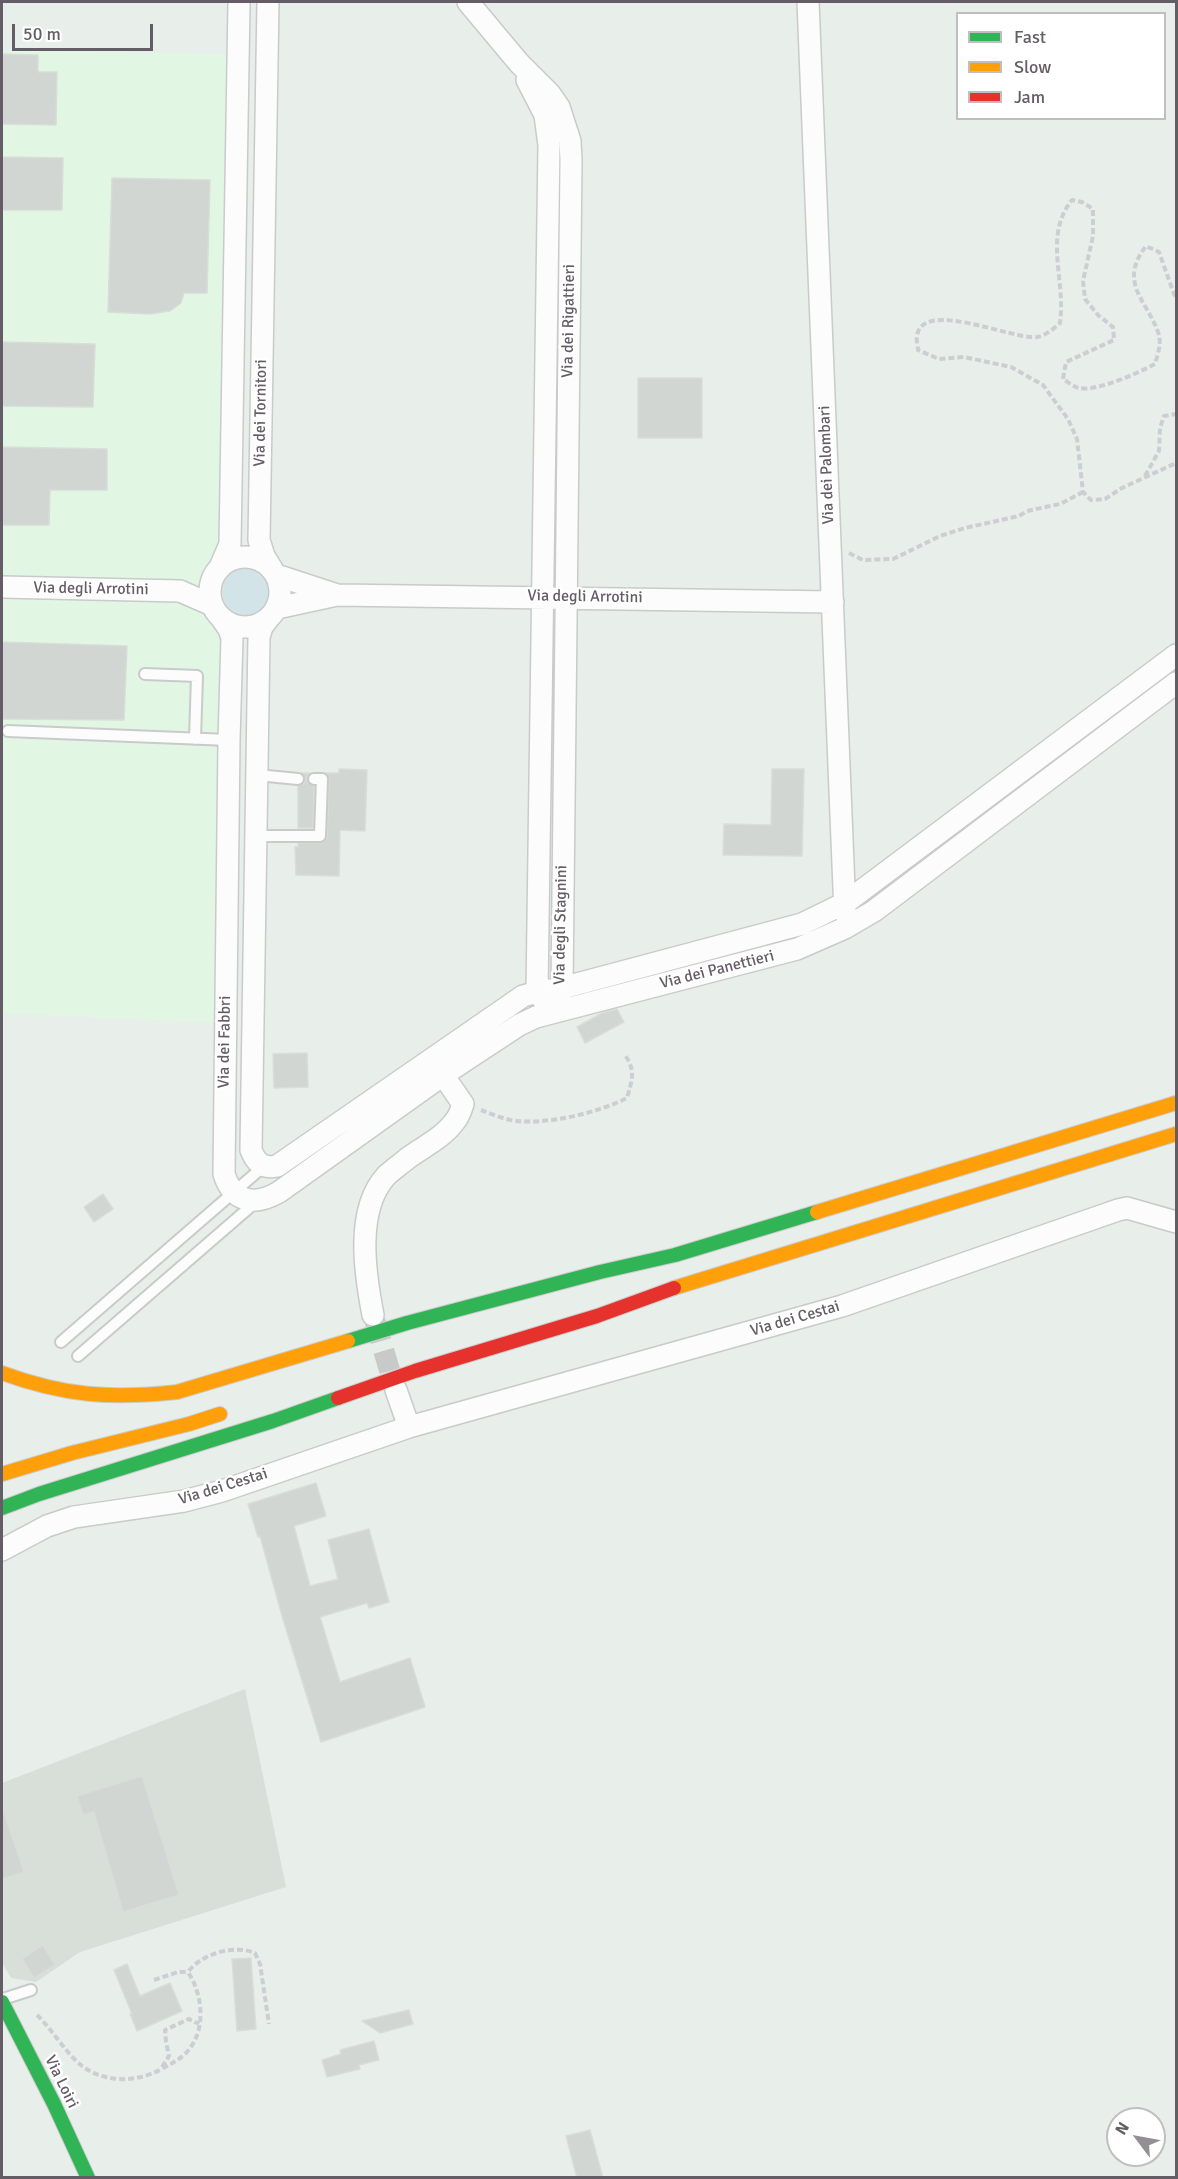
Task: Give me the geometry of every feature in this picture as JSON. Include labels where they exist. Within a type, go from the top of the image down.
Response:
[{"type":"main road","points":[[524,1306],[602,1282],[675,1255],[1176,1103]]},
{"type":"main road","points":[[2,1508],[273,1421],[415,1371],[597,1316],[669,1289],[1176,1134]]},
{"type":"main road","points":[[2,1373],[51,1391],[77,1396],[141,1396],[177,1392],[407,1323],[600,1272],[675,1255]]},
{"type":"main road","points":[[380,1369],[593,1306],[669,1289]]},
{"type":"main road","points":[[2,1474],[72,1453],[189,1424],[228,1405]]},
{"type":"main road","name":"Via Loiri","points":[[5,1999],[88,2178]]},
{"type":"street","name":"Via dei Tornitori","points":[[218,570],[230,544],[239,2]]},
{"type":"street","name":"Via dei Tornitori","points":[[268,2],[259,540],[264,556],[274,572]]},
{"type":"street","name":"Via dei Rigattieri","points":[[468,2],[519,63],[550,94],[559,107],[570,141],[565,597]]},
{"type":"street","name":"Via dei Palombari","points":[[808,2],[845,928]]},
{"type":"street","name":"Via dei Rigattieri","points":[[519,63],[545,115],[549,145],[544,597]]},
{"type":"street","points":[[235,252],[264,254]]},
{"type":"street","points":[[180,591],[242,556],[253,557],[264,561],[274,572],[280,590],[274,611]]},
{"type":"street","points":[[217,612],[210,584],[218,570]]},
{"type":"street","points":[[274,572],[337,595]]},
{"type":"street","name":"Via degli Arrotini","points":[[2,587],[180,591]]},
{"type":"street","points":[[180,591],[241,627],[262,622],[274,611],[337,595]]},
{"type":"street","name":"Via degli Arrotini","points":[[337,595],[832,602]]},
{"type":"street","name":"Via degli Stagnini","points":[[544,597],[537,992],[552,1012]]},
{"type":"street","name":"Via degli Stagnini","points":[[552,1012],[562,988],[565,597]]},
{"type":"street","name":"Via dei Fabbri","points":[[264,1167],[254,1158],[251,1150],[254,889],[259,638],[262,627],[274,611]]},
{"type":"street","name":"Via dei Fabbri","points":[[217,612],[229,629],[232,638],[224,1174],[234,1192]]},
{"type":"street","name":"Via dei Panettieri","points":[[264,1167],[278,1166],[512,1003],[537,992],[562,988],[802,924],[845,903],[1176,655]]},
{"type":"street","name":"Via dei Panettieri","points":[[257,1201],[279,1192],[443,1075],[519,1025],[552,1012],[797,949],[845,928],[874,910],[1176,683]]},
{"type":"street","points":[[227,889],[254,889]]},
{"type":"street","points":[[373,1315],[365,1274],[368,1216],[375,1196],[386,1177],[455,1122],[463,1104],[443,1075]]},
{"type":"street","points":[[234,1192],[243,1199],[257,1201]]},
{"type":"street","name":"Via dei Cestai","points":[[2,1550],[46,1526],[74,1517],[184,1501],[222,1491],[409,1427],[842,1306],[1118,1210],[1127,1209],[1176,1222]]},
{"type":"street","points":[[396,1390],[409,1427]]},
{"type":"lane","points":[[144,674],[197,676],[195,739]]},
{"type":"lane","points":[[8,731],[229,740]]},
{"type":"lane","points":[[257,776],[298,779]]},
{"type":"lane","points":[[255,836],[320,836],[322,779],[314,779]]},
{"type":"lane","points":[[61,1342],[264,1167]]},
{"type":"lane","points":[[78,1356],[257,1201]]},
{"type":"lane","points":[[5,1999],[31,1990]]},
{"type":"path","points":[[1176,296],[1159,252],[1146,246],[1135,268],[1135,287],[1158,332],[1160,348],[1155,364],[1138,374],[1097,387],[1079,388],[1063,379],[1066,362],[1099,349],[1114,340],[1113,327],[1098,315],[1085,299],[1083,281],[1093,236],[1093,209],[1082,202],[1072,200],[1064,210],[1057,235],[1063,306],[1060,323],[1051,331],[1038,337],[1021,336],[978,327],[958,320],[939,318],[922,325],[916,335],[918,350],[928,356],[939,359],[964,357],[1011,367],[1043,385],[1068,419],[1077,439],[1083,492],[1091,500],[1105,499],[1143,477],[1176,463]]},
{"type":"path","points":[[1143,477],[1159,452],[1160,428],[1164,416],[1176,414]]},
{"type":"path","points":[[830,547],[863,560],[893,559],[940,536],[1059,504],[1083,492]]},
{"type":"path","points":[[463,1104],[516,1121],[545,1120],[608,1107],[627,1098],[632,1066],[625,1055]]},
{"type":"path","points":[[188,1972],[192,1965],[223,1950],[244,1948],[255,1953],[260,1964],[269,2024]]},
{"type":"path","points":[[154,1980],[178,1972],[188,1972]]},
{"type":"path","points":[[5,1999],[20,2000],[44,2021],[78,2063],[90,2072],[107,2077],[137,2080],[173,2064],[187,2052],[195,2040],[200,2024],[201,2003],[194,1981],[188,1972]]},
{"type":"path","points":[[161,2069],[169,2056],[165,2030],[189,2019],[200,2024]]},
{"type":"shaded area","points":[[2,50],[230,54],[219,1023],[2,1013]]},
{"type":"shaded area","points":[[241,568],[251,568],[266,578],[270,592],[269,601],[260,612],[251,616],[241,616],[226,606],[222,597],[222,587],[232,572]]},
{"type":"shaded area","points":[[245,1689],[286,1887],[80,1952],[36,1982],[11,1978],[2,1963],[2,1783]]},
{"type":"building","points":[[2,54],[38,55],[38,72],[57,72],[56,125],[2,124]]},
{"type":"building","points":[[2,157],[63,158],[62,210],[2,210]]},
{"type":"building","points":[[112,178],[210,180],[207,293],[184,293],[181,303],[170,311],[150,314],[108,312]]},
{"type":"building","points":[[2,342],[95,344],[93,407],[2,406]]},
{"type":"building","points":[[638,378],[702,378],[702,438],[638,438]]},
{"type":"building","points":[[2,447],[107,449],[107,490],[50,490],[49,525],[2,525]]},
{"type":"building","points":[[2,642],[127,646],[124,720],[2,719]]},
{"type":"building","points":[[339,769],[367,770],[365,831],[340,830],[339,876],[296,875],[295,847],[298,847],[298,843],[321,843],[327,839],[329,779],[326,773],[339,773]]},
{"type":"building","points":[[772,769],[804,769],[802,856],[723,855],[724,824],[771,825]]},
{"type":"building","points":[[302,773],[310,773],[307,776],[307,782],[314,786],[313,828],[298,828],[298,786],[304,784],[305,779]]},
{"type":"building","points":[[617,1009],[624,1022],[585,1043],[577,1027],[602,1013]]},
{"type":"building","points":[[307,1053],[308,1087],[274,1088],[273,1054]]},
{"type":"building","points":[[103,1194],[113,1209],[94,1222],[84,1207]]},
{"type":"building","points":[[316,1483],[326,1516],[294,1526],[310,1586],[338,1579],[328,1540],[369,1529],[389,1602],[369,1608],[367,1603],[320,1617],[340,1682],[410,1658],[425,1707],[321,1742],[260,1536],[258,1537],[248,1504]]},
{"type":"building","points":[[142,1776],[179,1895],[123,1912],[94,1812],[83,1815],[77,1796]]},
{"type":"building","points":[[4,1813],[24,1872],[2,1879],[2,1814]]},
{"type":"building","points":[[43,1945],[55,1965],[34,1978],[22,1959]]},
{"type":"building","points":[[251,1958],[256,2029],[237,2031],[232,1959]]},
{"type":"building","points":[[127,1964],[140,1996],[170,1983],[182,2011],[137,2031],[114,1970]]},
{"type":"building","points":[[409,2010],[413,2024],[380,2033],[362,2021]]},
{"type":"building","points":[[374,2041],[379,2060],[359,2065],[360,2069],[327,2077],[322,2060],[341,2054],[340,2050]]},
{"type":"building","points":[[590,2130],[603,2178],[577,2178],[566,2136]]},
{"type":"tunnel","points":[[375,1321],[395,1389]]},
{"type":"traffic: fast","points":[[348,1341],[600,1272],[675,1255],[817,1212]]},
{"type":"traffic: fast","points":[[2,1508],[338,1398]]},
{"type":"traffic: fast","points":[[2,2002],[54,2104],[88,2178]]},
{"type":"traffic: slow","points":[[817,1212],[1176,1103]]},
{"type":"traffic: slow","points":[[674,1288],[1176,1134]]},
{"type":"traffic: slow","points":[[2,1373],[46,1387],[88,1394],[130,1395],[177,1392],[348,1341]]},
{"type":"traffic: slow","points":[[2,1474],[220,1414]]},
{"type":"traffic: jam","points":[[338,1398],[415,1371],[597,1316],[674,1288]]}]
